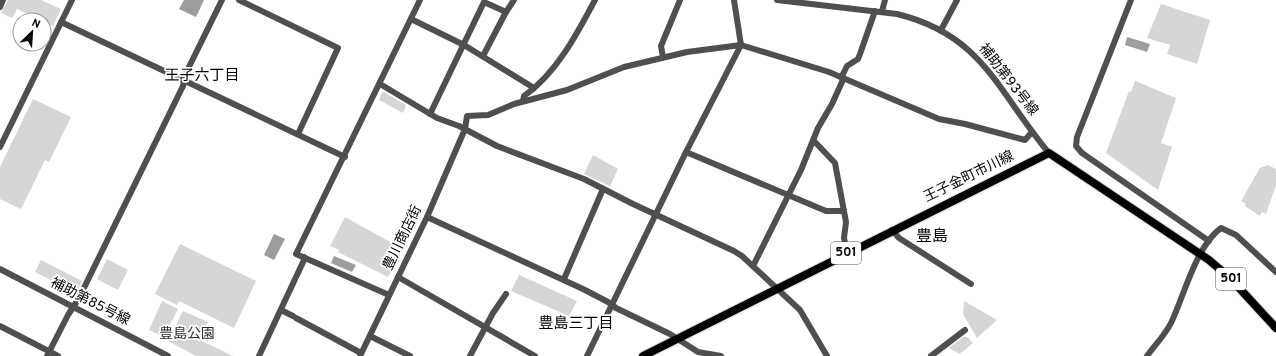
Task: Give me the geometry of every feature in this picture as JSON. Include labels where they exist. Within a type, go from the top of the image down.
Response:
[{"type":"main road","name":"王子金町市川線","points":[[643,356],[892,230],[1049,153]]},
{"type":"main road","name":"501","points":[[1049,153],[1202,255],[1230,278],[1274,323]]},
{"type":"street","points":[[0,7],[3,0]]},
{"type":"street","points":[[0,147],[72,0]]},
{"type":"street","points":[[48,354],[74,307],[128,200],[183,86],[184,80],[222,0]]},
{"type":"street","points":[[239,0],[338,48],[298,134]]},
{"type":"street","points":[[389,295],[296,254],[331,180],[345,157],[420,0]]},
{"type":"street","points":[[483,56],[514,0]]},
{"type":"street","points":[[523,101],[524,96],[546,77],[564,52],[595,0]]},
{"type":"street","points":[[663,57],[661,46],[680,0]]},
{"type":"street","points":[[587,356],[655,214],[741,45],[734,0]]},
{"type":"street","name":"補助第93号線","points":[[777,0],[878,11],[915,18],[942,30],[967,47],[981,62],[1049,153]]},
{"type":"street","points":[[753,266],[789,195],[814,141],[818,128],[832,104],[847,66],[858,58],[878,11],[885,0]]},
{"type":"street","points":[[942,30],[957,0]]},
{"type":"street","points":[[1131,0],[1077,137],[1076,146],[1082,154],[1209,241]]},
{"type":"street","points":[[430,114],[484,2],[506,12]]},
{"type":"street","points":[[411,19],[464,45],[534,88]]},
{"type":"street","points":[[61,22],[345,157]]},
{"type":"street","points":[[523,101],[567,90],[624,67],[663,57],[741,45],[843,78],[939,119],[965,124],[1025,140],[1032,132]]},
{"type":"street","points":[[380,84],[430,114],[465,129],[497,146],[584,179],[655,214],[719,243],[742,256],[800,310],[827,356]]},
{"type":"street","name":"豊川商店街","points":[[360,354],[427,217],[465,129],[467,116],[488,115],[523,101]]},
{"type":"street","points":[[814,141],[835,163],[846,222],[844,238],[847,253]]},
{"type":"street","points":[[686,152],[826,211],[844,211]]},
{"type":"street","points":[[564,279],[603,189]]},
{"type":"street","points":[[427,217],[564,279],[698,352],[721,356]]},
{"type":"street","points":[[1147,356],[1170,323],[1184,290],[1209,241],[1222,228],[1236,235],[1276,272]]},
{"type":"street","points":[[892,230],[899,238],[971,284]]},
{"type":"street","points":[[259,356],[304,260],[304,257]]},
{"type":"street","name":"補助第85号線","points":[[0,269],[164,355]]},
{"type":"street","points":[[398,277],[535,356]]},
{"type":"street","points":[[470,356],[485,327],[506,294]]},
{"type":"street","points":[[281,310],[360,354]]},
{"type":"street","points":[[0,326],[48,354],[58,356]]},
{"type":"street","points":[[931,356],[965,330]]},
{"type":"street","points":[[370,336],[410,356]]},
{"type":"green space","points":[[8,0],[41,0],[61,9],[53,26],[52,12],[23,12],[17,9],[15,12],[12,12],[12,18],[1,13]]},
{"type":"green space","points":[[1161,4],[1210,20],[1197,64],[1167,54],[1170,45],[1147,38]]},
{"type":"green space","points":[[1135,81],[1176,98],[1161,143],[1172,147],[1158,190],[1106,153],[1129,91],[1131,92]]},
{"type":"green space","points":[[382,92],[406,105],[403,113],[379,100]]},
{"type":"green space","points":[[33,99],[71,117],[49,162],[45,160],[21,209],[0,199],[0,167]]},
{"type":"green space","points":[[593,155],[618,169],[610,186],[584,174]]},
{"type":"green space","points":[[1268,165],[1276,169],[1276,185],[1266,214],[1262,212],[1260,216],[1245,206],[1246,204],[1241,201],[1260,168]]},
{"type":"green space","points":[[345,217],[403,249],[388,277],[338,252],[339,250],[330,246]]},
{"type":"green space","points":[[180,244],[256,281],[234,328],[179,301],[177,305],[155,294]]},
{"type":"green space","points":[[107,259],[128,270],[118,290],[97,279]]},
{"type":"green space","points":[[41,260],[82,281],[76,293],[35,272]]},
{"type":"green space","points":[[519,275],[577,301],[569,316],[511,291]]},
{"type":"green space","points":[[162,301],[178,309],[164,337],[149,330]]},
{"type":"green space","points":[[964,301],[997,320],[977,338],[963,314]]},
{"type":"green space","name":"豊島公園","points":[[183,311],[208,322],[200,340],[233,356],[196,356],[168,341]]},
{"type":"green space","points":[[963,337],[967,337],[973,343],[960,354],[949,348]]},
{"type":"shaded area","points":[[184,0],[204,0],[196,17],[179,9]]},
{"type":"shaded area","points":[[1127,37],[1150,44],[1147,52],[1125,45]]},
{"type":"shaded area","points":[[274,234],[285,239],[274,260],[264,255]]},
{"type":"shaded area","points":[[334,256],[356,265],[352,272],[331,263]]},
{"type":"district","name":"王子六丁目","points":[[202,76]]},
{"type":"district","name":"豊島","points":[[932,237]]},
{"type":"district","name":"豊島三丁目","points":[[576,324]]}]
